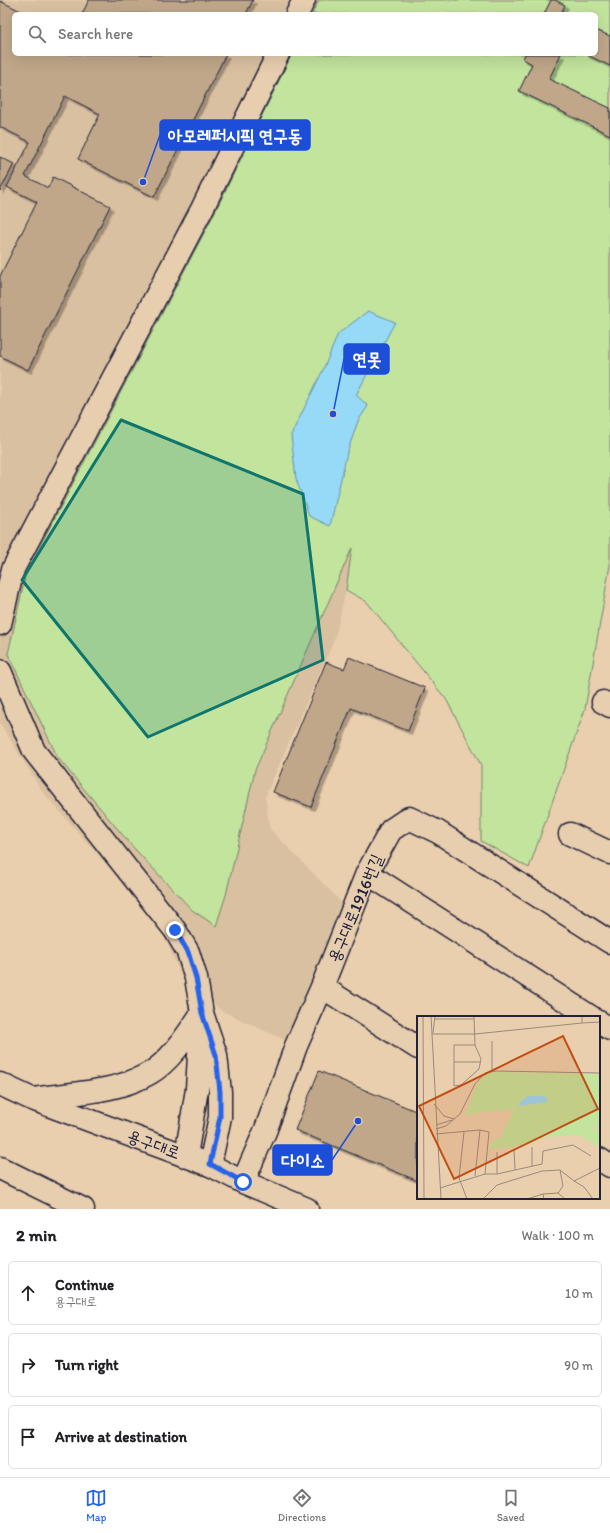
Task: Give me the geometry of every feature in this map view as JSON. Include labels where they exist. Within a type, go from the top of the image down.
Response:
[{"type":"main road","points":[[298,12],[304,0]]},
{"type":"main road","points":[[0,624],[3,600],[14,569],[202,209],[277,56]]},
{"type":"main road","points":[[0,671],[34,751],[175,930],[188,952],[196,978],[202,1013],[216,1055],[220,1092],[220,1117],[210,1164]]},
{"type":"main road","name":"용구대로1916번길","points":[[243,1182],[266,1129],[296,1046],[322,987],[367,873],[391,830],[409,818],[438,832],[610,942]]},
{"type":"main road","points":[[570,834],[610,853]]},
{"type":"main road","points":[[367,873],[589,1016]]},
{"type":"main road","points":[[322,987],[417,1047]]},
{"type":"main road","points":[[32,1098],[91,1091],[116,1086],[151,1072],[166,1060],[187,1035],[202,1013]]},
{"type":"main road","points":[[186,1156],[197,1089],[202,1013]]},
{"type":"main road","points":[[600,1023],[610,1029]]},
{"type":"main road","name":"용구대로","points":[[0,1084],[32,1098],[210,1164],[243,1182],[307,1209]]},
{"type":"main road","points":[[600,1160],[610,1166]]},
{"type":"main road","points":[[0,1168],[83,1209]]},
{"type":"highlighted area","points":[[121,420],[303,494],[323,660],[148,737],[22,580]]},
{"type":"shaded area","points":[[0,0],[610,0],[610,195],[353,545],[346,590],[335,638],[265,797],[270,829],[342,903],[289,1042],[222,1011],[181,975],[159,925],[42,791],[0,723]]},
{"type":"green space","points":[[319,0],[610,0],[610,565],[585,709],[529,868],[481,841],[481,765],[446,699],[367,602],[346,590],[352,548],[255,770],[226,895],[216,926],[192,910],[131,845],[58,758],[8,654],[26,573],[214,214],[291,56],[598,56],[598,12],[313,12]]},
{"type":"water","points":[[368,311],[395,322],[356,395],[368,406],[358,421],[347,453],[330,526],[309,516],[296,479],[291,435],[323,370],[338,334]]},
{"type":"building","points":[[89,0],[253,0],[247,12],[83,12]]},
{"type":"building","points":[[551,0],[555,0],[565,5],[562,12],[545,12]]},
{"type":"building","points":[[0,1],[23,12],[12,12],[12,56],[225,56],[154,197],[78,159],[100,114],[65,96],[25,176],[48,188],[53,177],[110,206],[28,370],[0,356],[0,276],[37,202],[7,187],[30,142],[0,127]]},
{"type":"building","points":[[598,31],[610,36],[610,66],[589,56],[598,56]]},
{"type":"building","points":[[524,56],[560,56],[549,79],[610,108],[610,135],[519,91],[532,64],[523,59]]},
{"type":"building","points":[[0,157],[14,164],[0,191]]},
{"type":"building","points":[[349,657],[425,688],[408,731],[351,708],[311,807],[273,792],[326,662],[344,669]]},
{"type":"building","points":[[319,1071],[417,1112],[417,1181],[295,1130]]},
{"type":"place","name":"아모레퍼시픽 연구동","points":[[143,182]]},
{"type":"place","name":"연못","points":[[333,414]]},
{"type":"place","name":"다이소","points":[[358,1121]]},
{"type":"route","points":[[175,930],[188,952],[196,978],[202,1013],[216,1055],[220,1092],[220,1117],[210,1164],[243,1182]]}]
